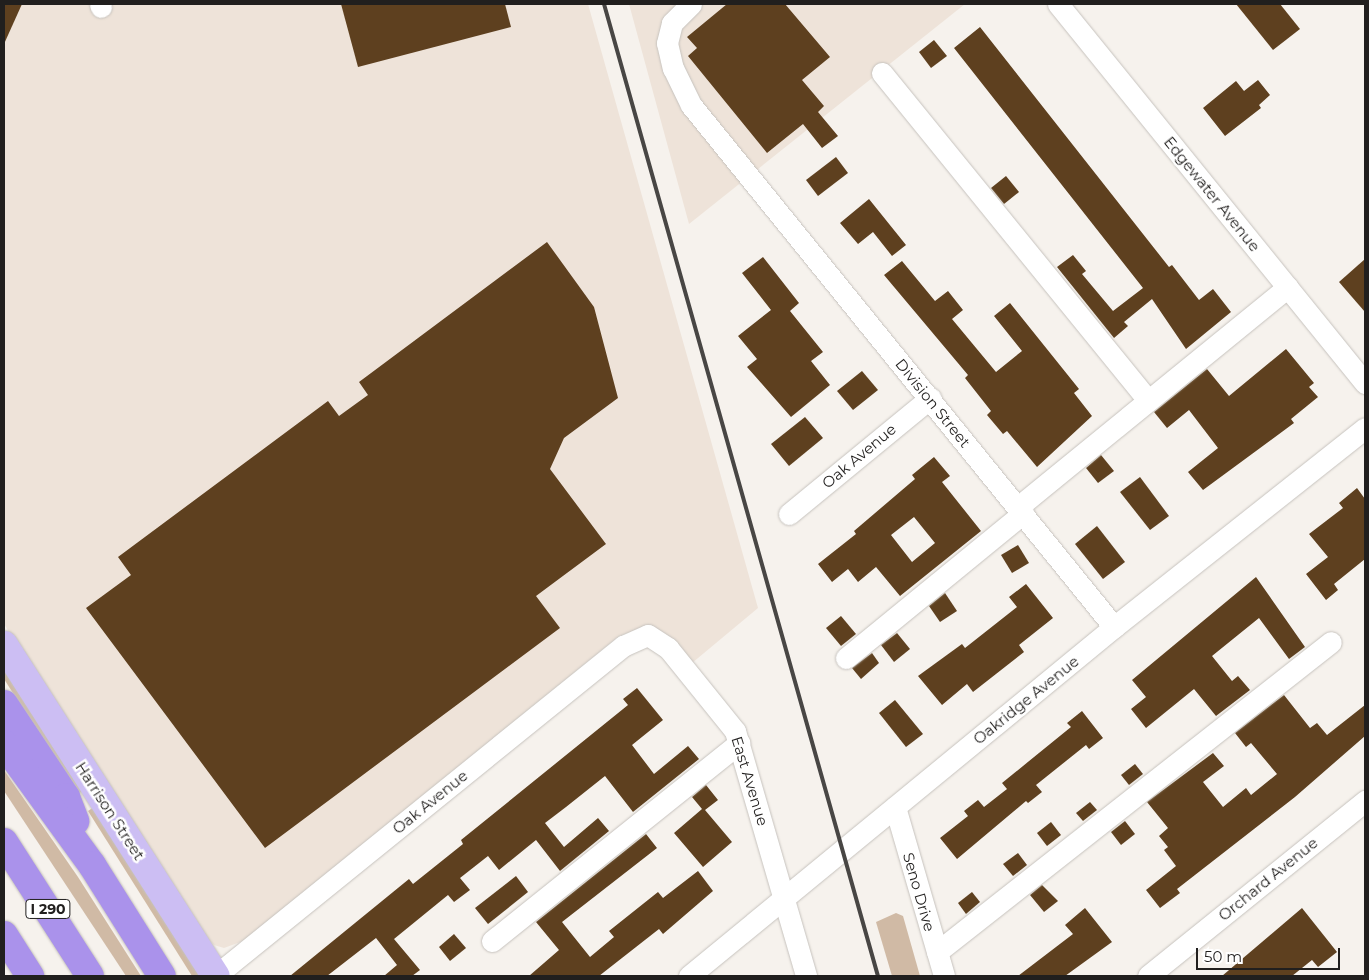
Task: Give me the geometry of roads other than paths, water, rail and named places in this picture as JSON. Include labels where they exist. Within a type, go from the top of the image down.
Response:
[{"type":"highway","points":[[4,704],[66,798],[92,865]]},
{"type":"highway","points":[[4,744],[92,865],[162,976]]},
{"type":"highway","name":"I 290","points":[[4,842],[90,976]]},
{"type":"highway","points":[[4,935],[30,976]]},
{"type":"highway","points":[[4,965],[16,976]]},
{"type":"main road","name":"Harrison Street","points":[[4,645],[215,976]]},
{"type":"street","name":"Division Street","points":[[691,4],[679,13],[668,32],[673,68],[695,111],[749,180],[930,398],[1114,628]]},
{"type":"street","name":"Edgewater Avenue","points":[[1058,4],[1365,383]]},
{"type":"street","points":[[882,73],[1148,400]]},
{"type":"street","points":[[846,658],[1148,400],[1288,287]]},
{"type":"street","name":"Oak Avenue","points":[[789,514],[930,398]]},
{"type":"street","name":"Oakridge Avenue","points":[[689,976],[1114,628],[1365,428]]},
{"type":"street","name":"Oak Avenue","points":[[215,976],[623,646],[648,635]]},
{"type":"street","name":"East Avenue","points":[[648,635],[657,639],[674,655],[728,720],[739,743],[806,976]]},
{"type":"street","points":[[936,952],[1331,642]]},
{"type":"street","points":[[492,941],[739,743]]},
{"type":"street","name":"Orchard Avenue","points":[[1148,976],[1365,800]]},
{"type":"street","name":"Seno Drive","points":[[894,807],[944,976]]},
{"type":"railway","points":[[604,4],[878,976]]}]
